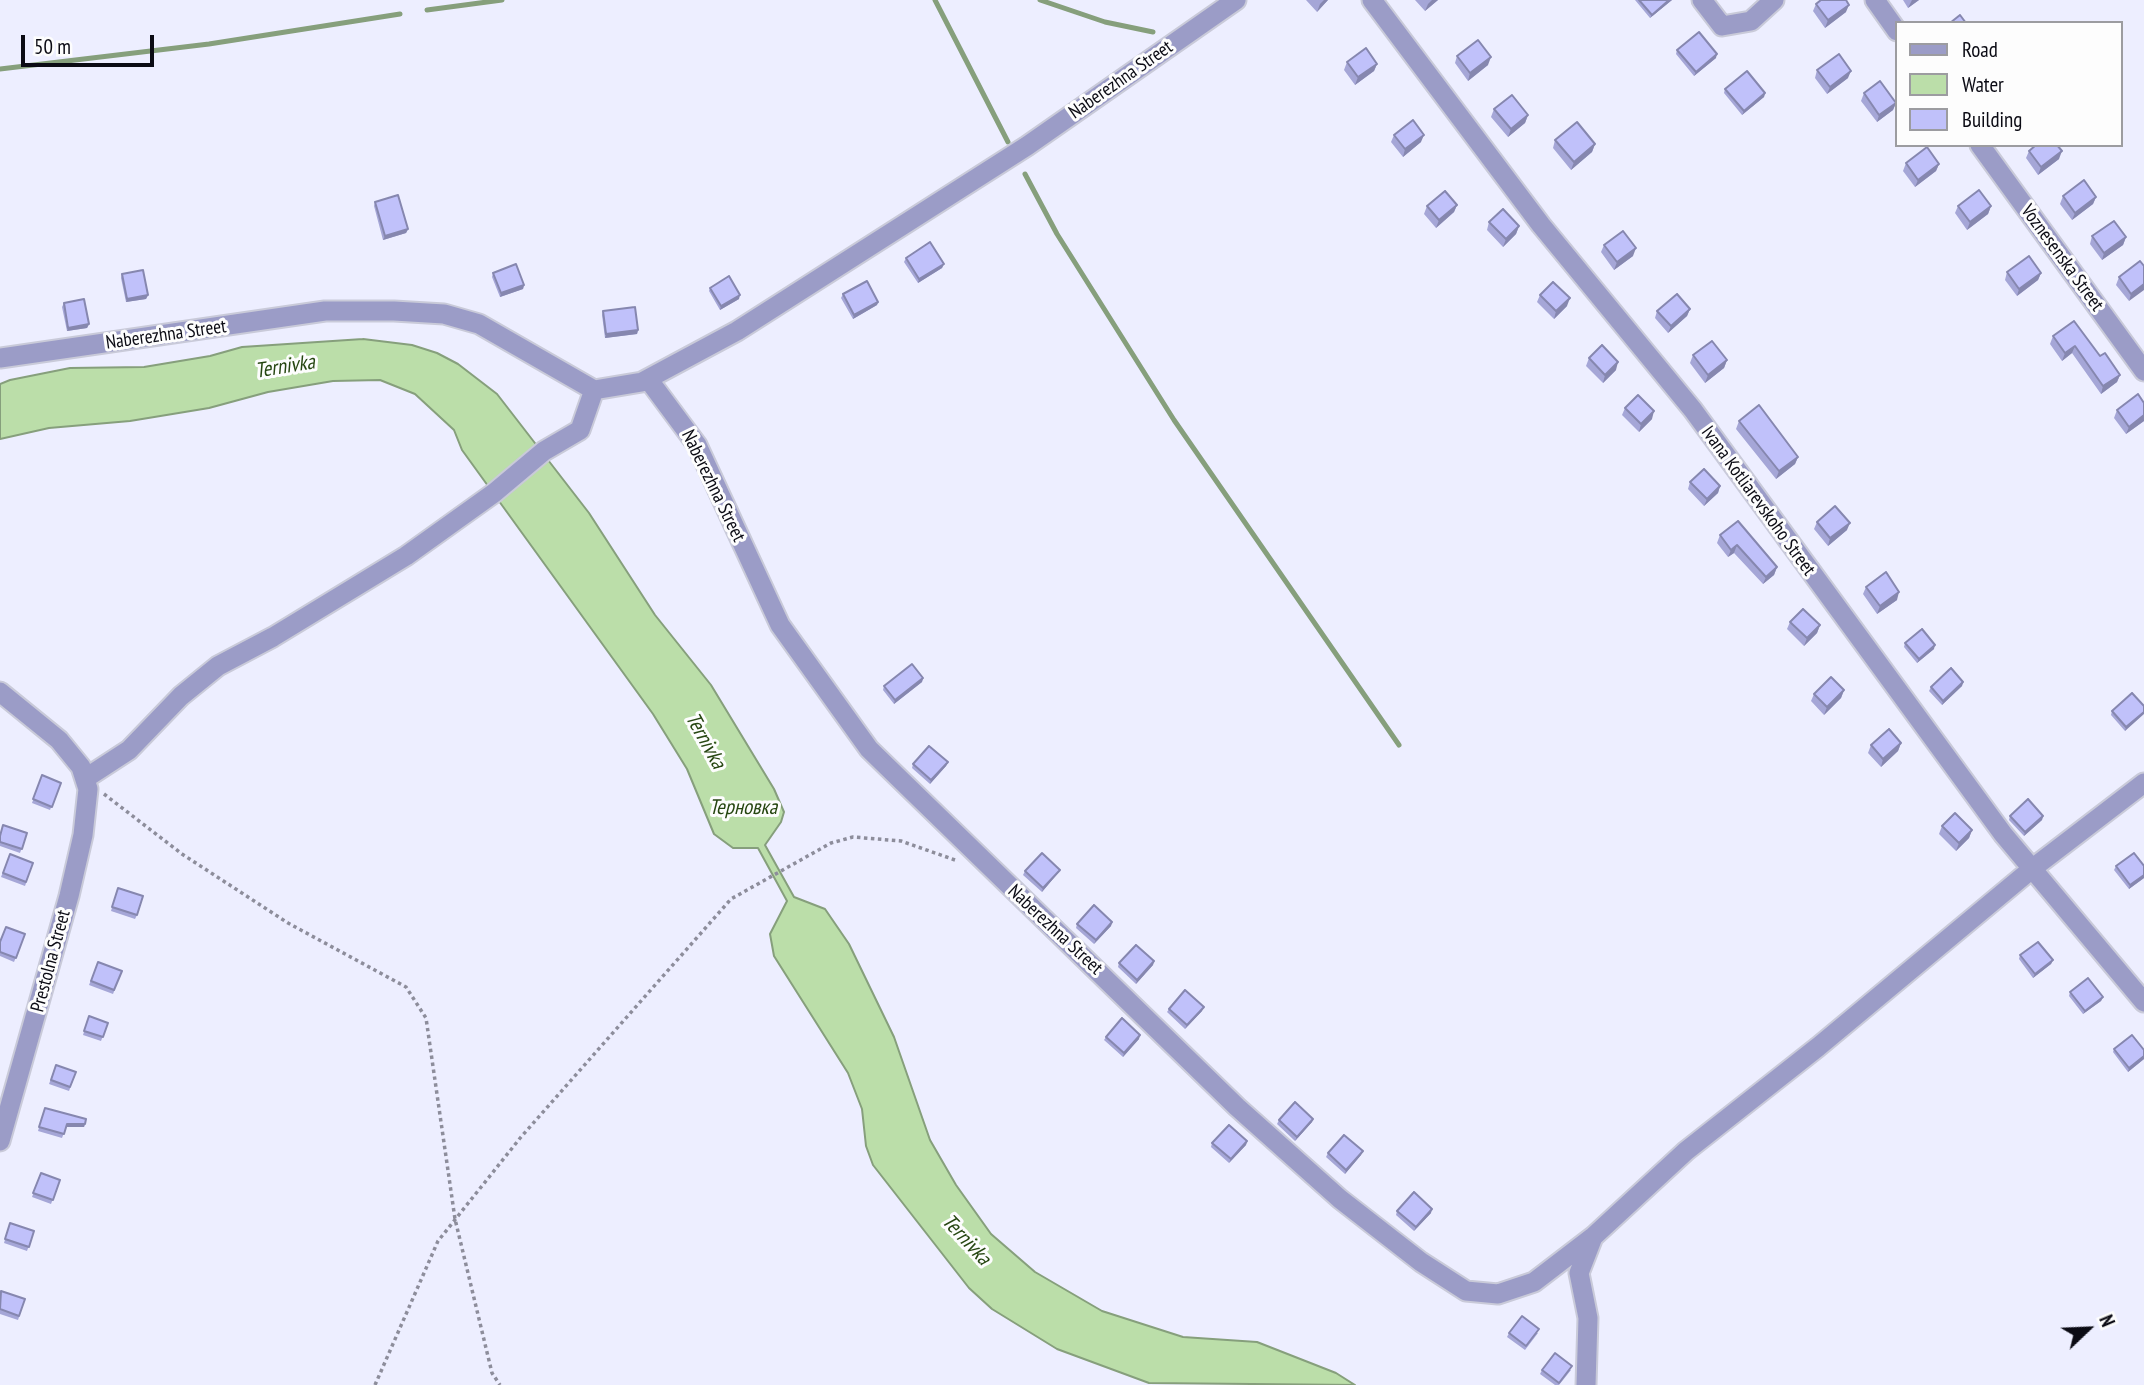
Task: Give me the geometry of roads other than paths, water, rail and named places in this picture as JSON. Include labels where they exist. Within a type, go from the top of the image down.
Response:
[{"type":"street","name":"Naberezhna Street","points":[[0,358],[325,311],[431,313],[479,324],[517,349],[594,390],[648,379],[737,331],[1027,146],[1236,0]]},
{"type":"street","name":"Ivana Kotliarevskoho Street","points":[[1372,0],[1541,225],[1693,410],[2003,834],[2144,1002]]},
{"type":"street","points":[[1702,0],[1721,26],[1751,21],[1774,0]]},
{"type":"street","points":[[1875,0],[1896,30]]},
{"type":"street","name":"Voznesenska Street","points":[[1980,147],[2144,371]]},
{"type":"street","name":"Naberezhna Street","points":[[648,379],[697,445],[780,625],[869,749],[985,865],[1101,972],[1247,1116],[1340,1199],[1421,1262],[1466,1291],[1498,1294],[1534,1282],[1594,1236],[1686,1151],[1818,1047],[2033,868],[2144,783]]},
{"type":"street","points":[[0,692],[59,740],[77,761],[86,778],[129,750],[181,696],[218,666],[357,587],[494,493],[544,451],[580,430],[594,390]]},
{"type":"street","name":"Prestolna Street","points":[[0,1142],[69,896],[88,803],[86,778]]},
{"type":"street","points":[[1587,1385],[1588,1318],[1579,1273],[1594,1236]]},
{"type":"water","name":"Терновка","points":[[363,339],[412,345],[437,353],[458,364],[497,394],[589,513],[655,615],[711,685],[774,789],[784,812],[781,822],[765,845],[794,897],[825,909],[849,944],[894,1037],[930,1140],[956,1185],[991,1234],[1035,1272],[1102,1311],[1183,1337],[1257,1342],[1336,1373],[1355,1385],[1149,1383],[1057,1349],[992,1309],[969,1288],[873,1165],[866,1146],[862,1109],[848,1073],[774,956],[770,934],[787,901],[758,848],[733,848],[714,834],[687,769],[653,714],[462,450],[454,430],[415,394],[380,380],[333,381],[268,392],[209,408],[130,421],[49,428],[0,439],[0,384],[10,380],[70,368],[144,367],[210,356],[242,347]]},
{"type":"waterway","points":[[427,10],[502,0]]},
{"type":"waterway","points":[[935,0],[1008,142]]},
{"type":"waterway","points":[[1040,0],[1105,22],[1153,32]]},
{"type":"waterway","points":[[0,69],[209,44],[400,14]]},
{"type":"waterway","points":[[1025,174],[1057,234],[1174,420],[1399,745]]},
{"type":"water label","name":"Ternivka","points":[[285,367]]},
{"type":"water label","name":"Ternivka","points":[[705,741]]},
{"type":"water label","name":"Ternivka","points":[[966,1240]]}]
